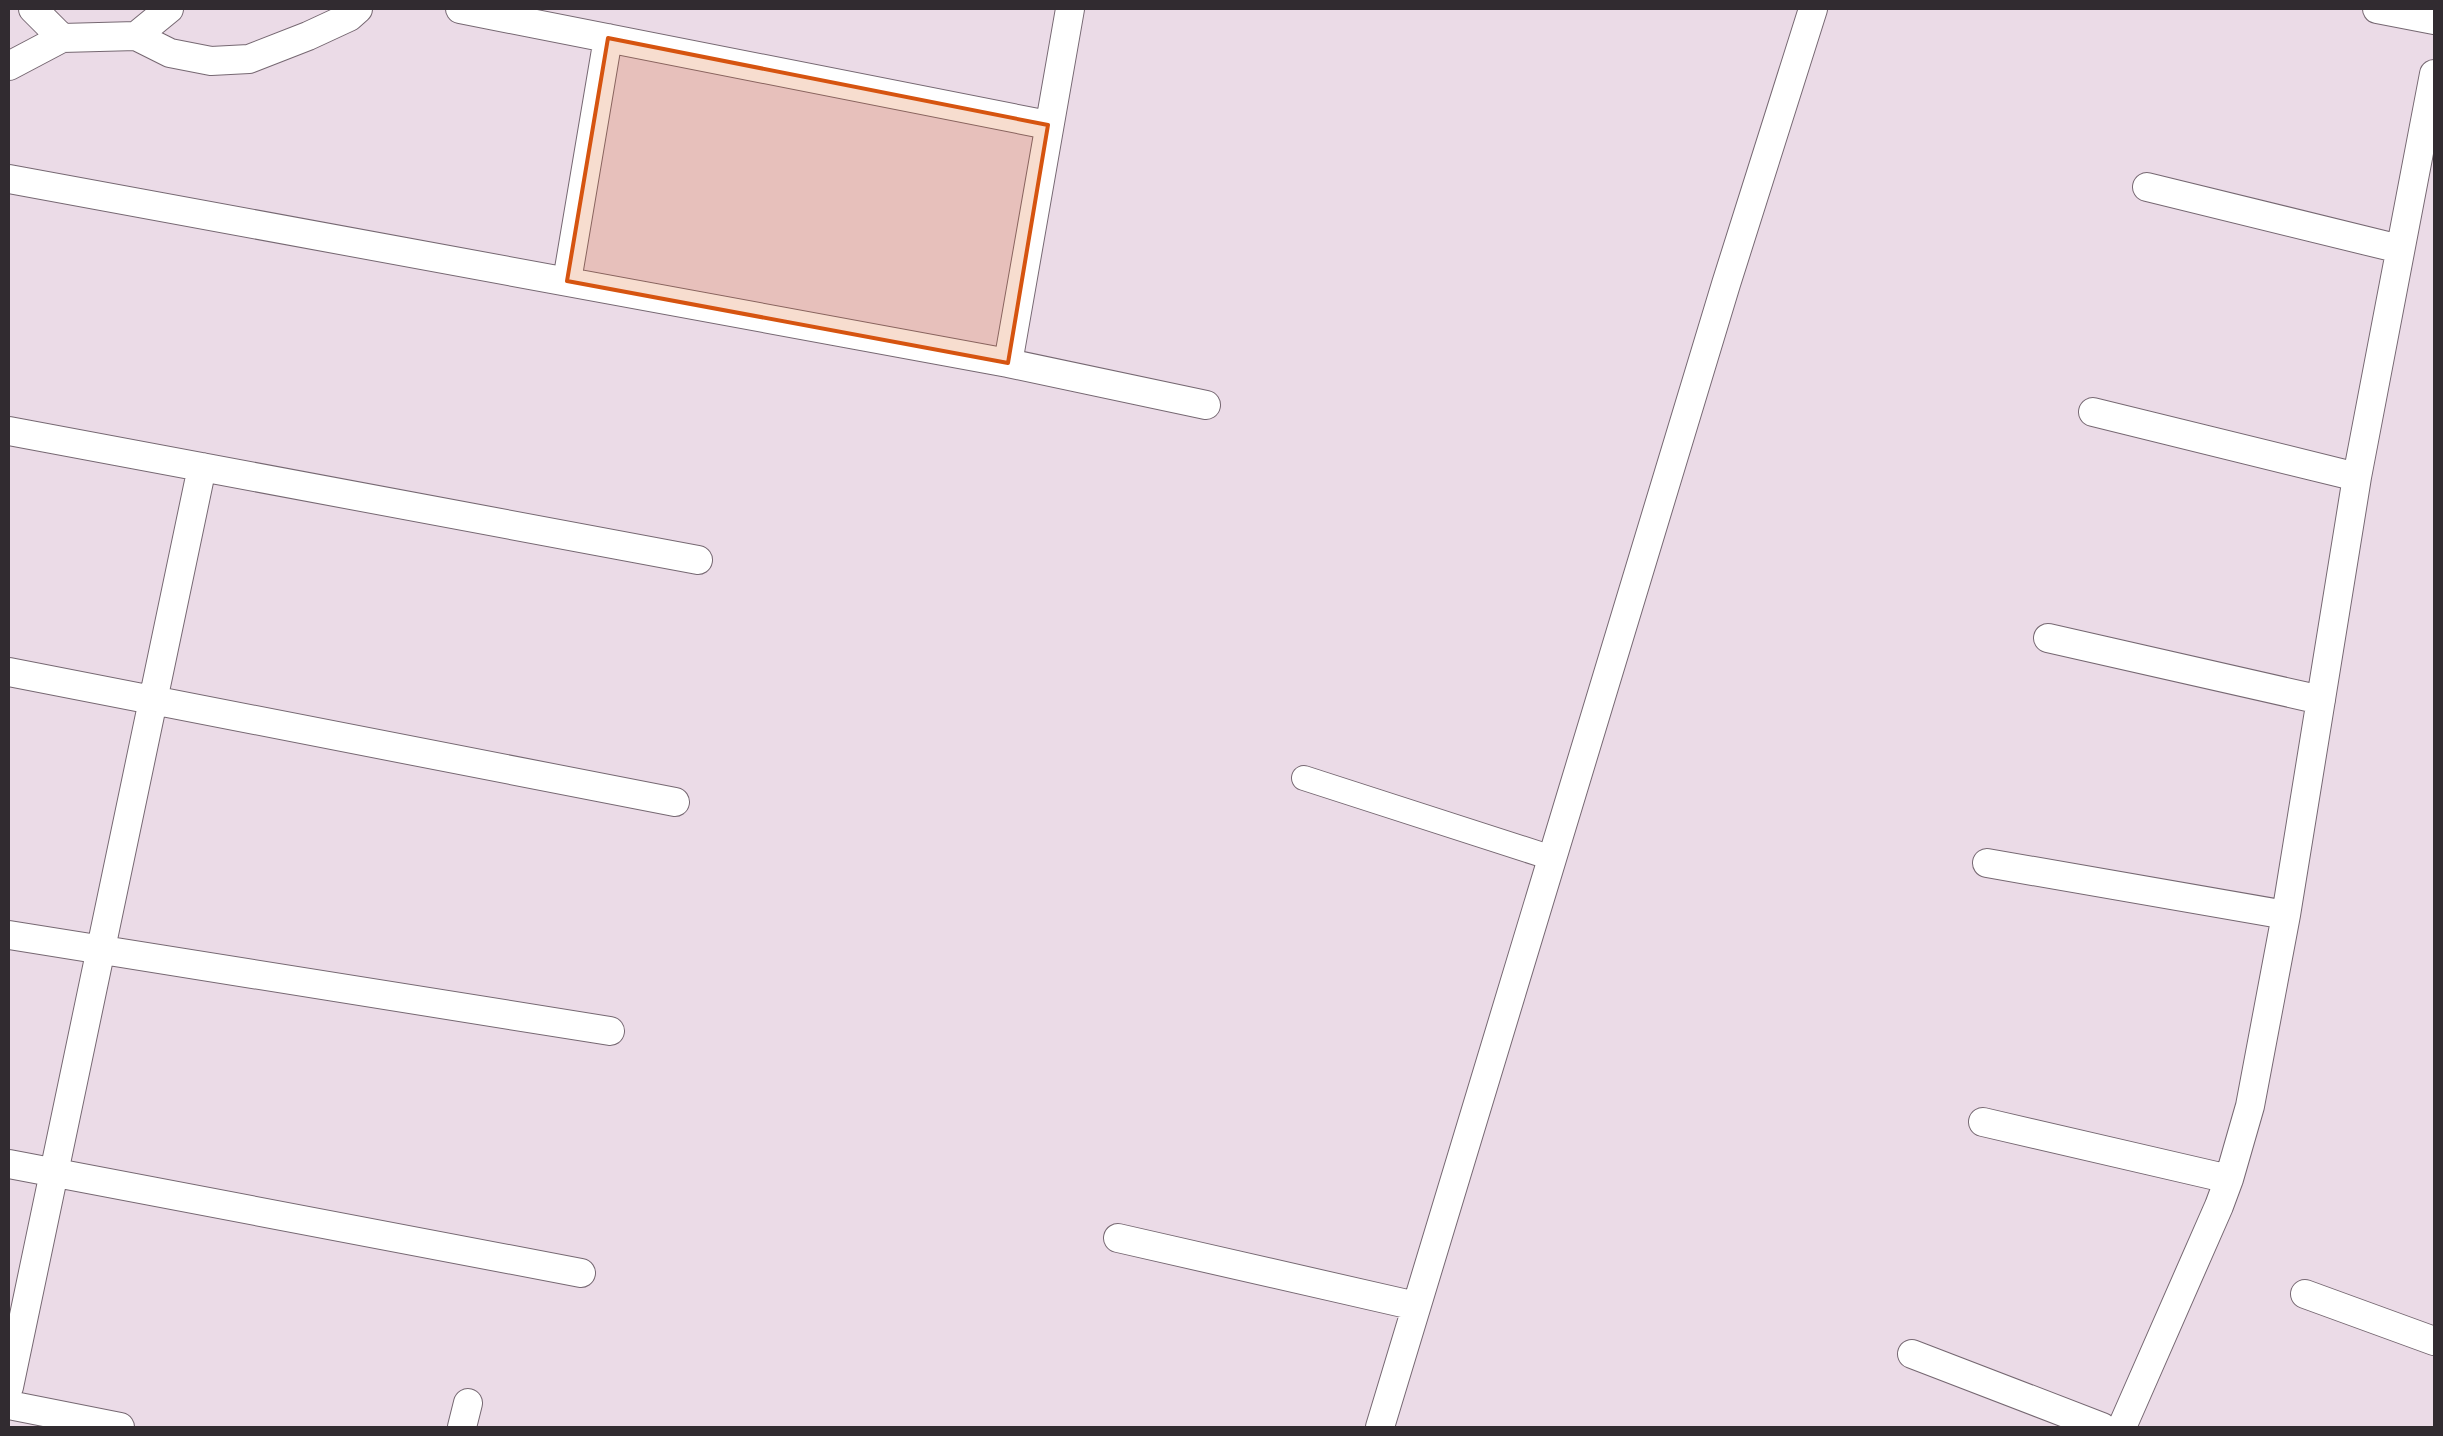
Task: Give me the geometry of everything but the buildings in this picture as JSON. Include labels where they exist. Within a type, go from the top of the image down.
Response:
[{"type":"street","points":[[33,9],[62,38]]},
{"type":"street","points":[[136,36],[169,9]]},
{"type":"street","points":[[9,66],[62,38],[136,36],[170,53],[211,61],[249,59],[308,36],[349,17],[358,9]]},
{"type":"street","points":[[460,9],[1048,125]]},
{"type":"street","points":[[1008,363],[1048,125],[1070,9]]},
{"type":"street","points":[[1380,1427],[1726,284],[1813,9]]},
{"type":"street","points":[[2377,9],[2434,20]]},
{"type":"street","points":[[567,282],[608,38]]},
{"type":"street","points":[[2122,1427],[2229,1179],[2250,1106],[2286,915],[2357,477],[2434,74]]},
{"type":"street","points":[[9,179],[1008,363],[1206,405]]},
{"type":"street","points":[[2147,187],[2400,249]]},
{"type":"street","points":[[2093,412],[2357,477]]},
{"type":"street","points":[[9,431],[698,560]]},
{"type":"street","points":[[9,1386],[202,467]]},
{"type":"street","points":[[2048,638],[2321,700]]},
{"type":"street","points":[[9,672],[675,802]]},
{"type":"street","points":[[1987,863],[2286,915]]},
{"type":"street","points":[[9,935],[610,1032]]},
{"type":"street","points":[[1983,1122],[2229,1179]]},
{"type":"street","points":[[9,1164],[581,1273]]},
{"type":"street","points":[[1118,1238],[1416,1306]]},
{"type":"street","points":[[2305,1294],[2434,1341]]},
{"type":"street","points":[[1912,1354],[2102,1427]]},
{"type":"street","points":[[9,1404],[120,1427]]},
{"type":"lane","points":[[1304,778],[1552,858]]},
{"type":"highlighted area","points":[[608,38],[1048,125],[1008,363],[567,281]]}]
